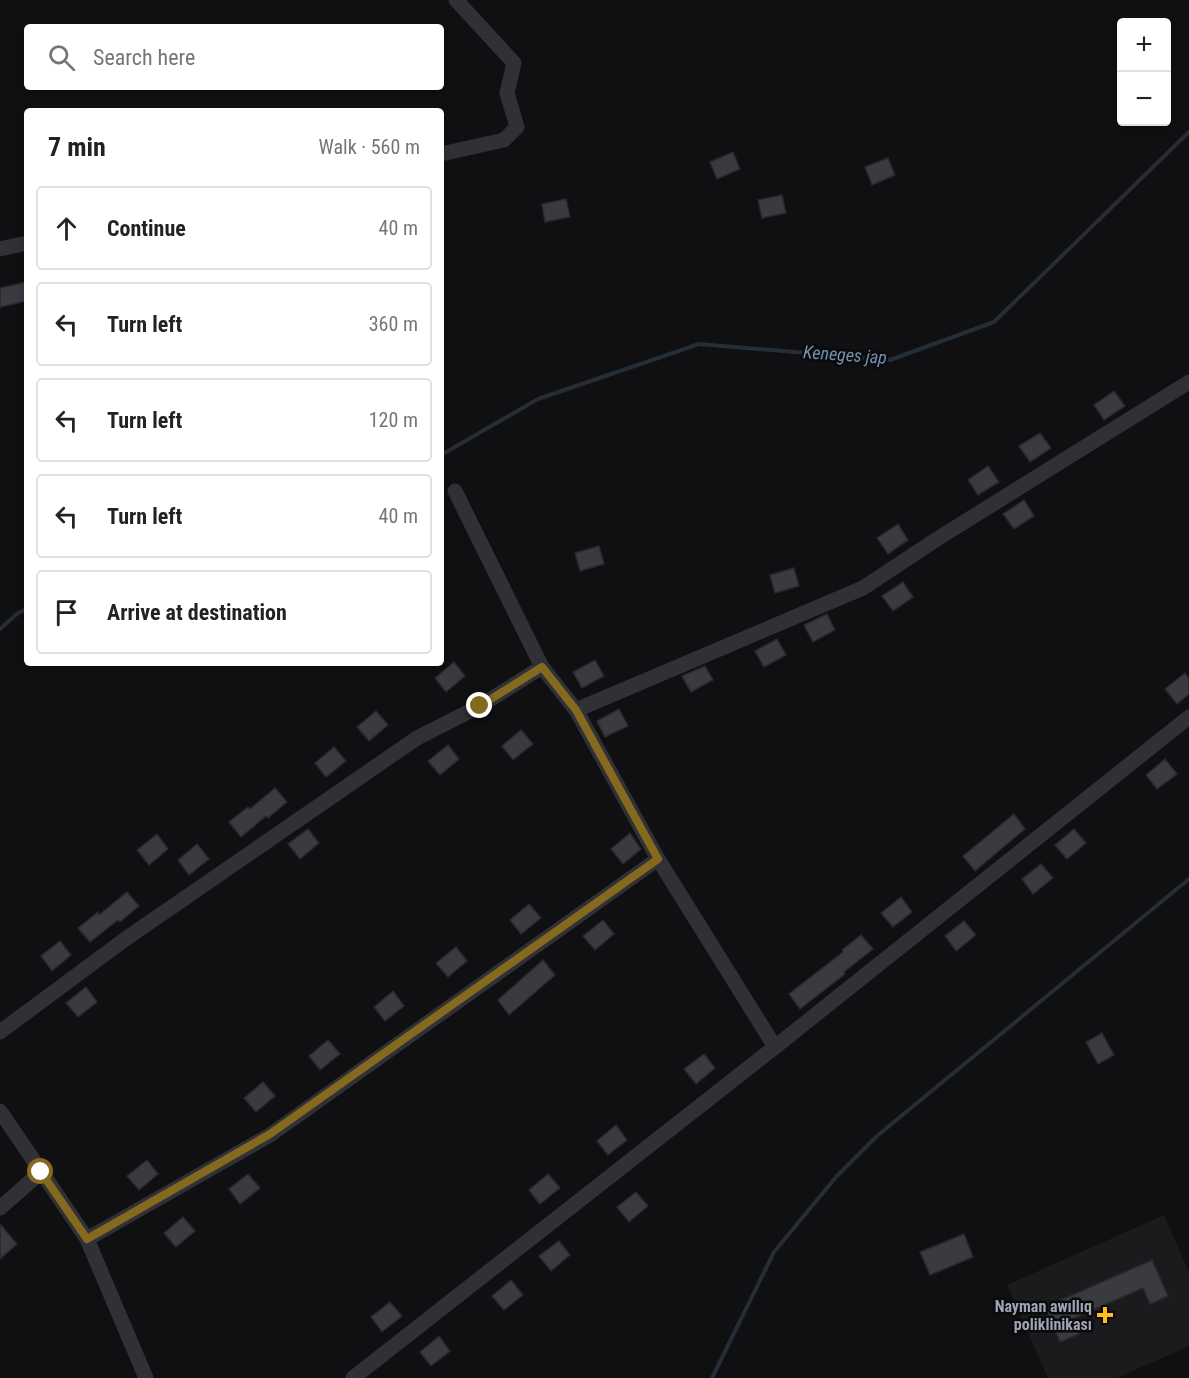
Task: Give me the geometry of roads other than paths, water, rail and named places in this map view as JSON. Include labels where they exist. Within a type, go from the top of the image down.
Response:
[{"type":"street","points":[[444,153],[504,140],[517,127],[507,93],[514,63],[456,0]]},
{"type":"street","points":[[0,249],[24,244]]},
{"type":"street","points":[[576,710],[863,588],[937,539],[1189,382]]},
{"type":"street","points":[[455,491],[542,667],[576,710],[658,859],[775,1047]]},
{"type":"street","points":[[0,1032],[124,940],[417,738],[480,706],[542,667]]},
{"type":"street","points":[[352,1378],[775,1047],[1189,717]]},
{"type":"street","points":[[87,1239],[270,1134],[658,859]]},
{"type":"street","points":[[0,1111],[87,1239],[145,1378]]},
{"type":"street","points":[[0,1209],[41,1172]]},
{"type":"waterway","name":"Keneges jap","points":[[444,453],[538,399],[699,344],[890,360],[994,322],[1189,132]]},
{"type":"waterway","name":"Keneges jap","points":[[0,629],[24,610]]},
{"type":"waterway","points":[[712,1378],[774,1252],[836,1177],[877,1136],[1189,879]]},
{"type":"place","name":"Nayman awıllıq poliklinikası","points":[[1105,1315]]}]
